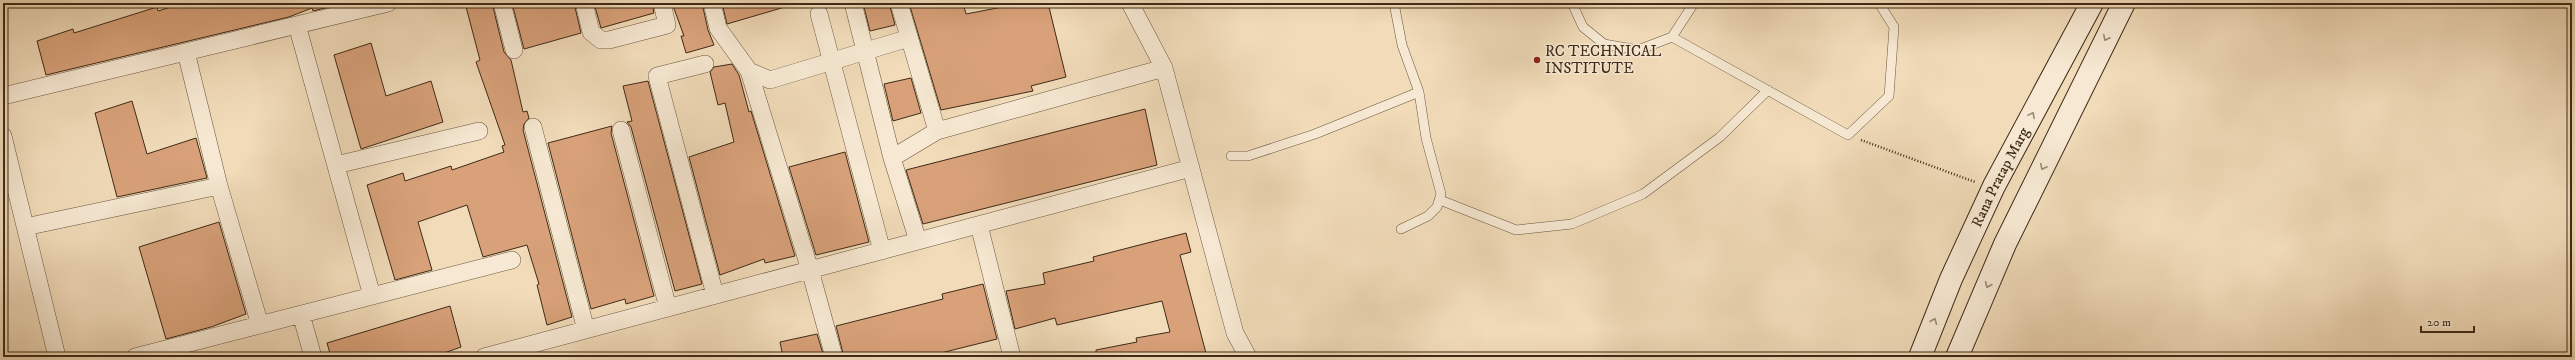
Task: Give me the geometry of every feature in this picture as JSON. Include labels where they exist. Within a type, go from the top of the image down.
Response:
[{"type":"main road","name":"Rana Pratap Marg","points":[[1920,357],[1951,279],[1996,183],[2092,3]]},
{"type":"main road","points":[[1957,357],[2005,244],[2124,3]]},
{"type":"main road","points":[[1996,183],[2029,196]]},
{"type":"street","points":[[3,96],[388,3]]},
{"type":"street","points":[[502,3],[514,50]]},
{"type":"street","points":[[584,3],[591,32],[602,40],[610,40],[667,25],[662,3]]},
{"type":"street","points":[[712,3],[718,28],[749,71],[810,270],[834,357]]},
{"type":"street","points":[[853,3],[892,158],[918,241]]},
{"type":"street","points":[[899,3],[937,131]]},
{"type":"street","points":[[1130,3],[1164,68],[1235,333],[1248,357]]},
{"type":"street","points":[[819,14],[882,250]]},
{"type":"street","points":[[296,25],[372,296]]},
{"type":"street","points":[[749,71],[770,80],[909,38]]},
{"type":"street","points":[[186,52],[219,186],[260,325]]},
{"type":"street","points":[[705,64],[657,76],[715,295]]},
{"type":"street","points":[[892,158],[937,131],[1164,68]]},
{"type":"street","points":[[534,127],[586,330]]},
{"type":"street","points":[[621,130],[668,308]]},
{"type":"street","points":[[336,165],[479,131]]},
{"type":"street","points":[[3,136],[56,357]]},
{"type":"street","points":[[484,357],[1191,168]]},
{"type":"street","points":[[25,228],[219,186]]},
{"type":"street","points":[[979,225],[1012,357]]},
{"type":"street","points":[[135,357],[512,260]]},
{"type":"street","points":[[301,314],[312,357]]},
{"type":"lane","points":[[1394,3],[1402,45],[1418,92],[1440,200],[1428,216],[1402,229]]},
{"type":"lane","points":[[1572,3],[1583,27],[1604,44],[1638,50],[1672,37],[1694,3]]},
{"type":"lane","points":[[1672,37],[1848,135],[1889,96],[1894,27],[1879,3]]},
{"type":"lane","points":[[1440,200],[1516,230],[1572,224],[1643,194],[1720,137],[1768,90]]},
{"type":"lane","points":[[1231,156],[1248,156],[1308,136],[1418,92]]},
{"type":"path","points":[[1848,135],[1968,181],[1996,183]]},
{"type":"building","points":[[184,3],[345,3],[313,11],[312,8],[289,17],[46,75],[37,41],[73,29],[74,33],[157,7],[158,11]]},
{"type":"building","points":[[465,3],[492,3],[504,52],[511,60],[523,112],[527,111],[529,118],[524,124],[523,130],[572,317],[547,325],[537,285],[539,284],[527,245],[483,257],[467,205],[418,222],[432,270],[395,280],[367,185],[403,173],[405,181],[451,166],[452,170],[504,152],[502,146],[505,145],[476,62],[480,60]]},
{"type":"building","points":[[512,3],[574,3],[581,33],[524,49]]},
{"type":"building","points":[[594,3],[652,3],[654,13],[601,28]]},
{"type":"building","points":[[672,3],[702,3],[708,30],[714,45],[686,53],[681,36],[684,36]]},
{"type":"building","points":[[722,3],[784,3],[785,7],[727,24]]},
{"type":"building","points":[[863,3],[889,3],[895,25],[870,31]]},
{"type":"building","points":[[909,3],[963,3],[966,14],[1023,3],[1048,3],[1066,77],[1031,86],[1033,91],[941,110]]},
{"type":"building","points":[[371,43],[386,96],[431,81],[443,122],[361,149],[334,55]]},
{"type":"building","points":[[732,64],[739,75],[749,112],[751,111],[795,256],[765,263],[764,259],[720,275],[689,157],[734,142],[725,103],[718,105],[710,72],[714,67]]},
{"type":"building","points":[[911,78],[921,113],[893,121],[884,84]]},
{"type":"building","points":[[648,81],[702,284],[675,291],[631,127],[627,122],[632,121],[623,86]]},
{"type":"building","points":[[132,101],[147,154],[196,138],[207,178],[117,197],[95,113]]},
{"type":"building","points":[[1145,109],[1157,165],[923,224],[906,170]]},
{"type":"building","points":[[612,126],[611,133],[654,296],[626,304],[625,299],[591,309],[548,143]]},
{"type":"building","points":[[845,152],[869,242],[816,255],[789,167]]},
{"type":"building","points":[[219,222],[246,314],[211,327],[166,339],[139,247]]},
{"type":"building","points":[[1186,233],[1191,252],[1180,255],[1207,357],[1096,357],[1096,350],[1137,342],[1136,338],[1170,332],[1162,301],[1057,325],[1055,318],[1015,329],[1006,291],[1045,284],[1043,273],[1094,261],[1093,257]]},
{"type":"building","points":[[983,284],[997,339],[941,353],[942,357],[844,357],[836,326],[943,299],[942,294]]},
{"type":"building","points":[[450,306],[461,347],[433,357],[331,357],[327,343]]},
{"type":"building","points":[[817,334],[824,357],[783,357],[780,342]]},
{"type":"place","name":"RC TECHNICAL INSTITUTE","points":[[1537,60]]}]
